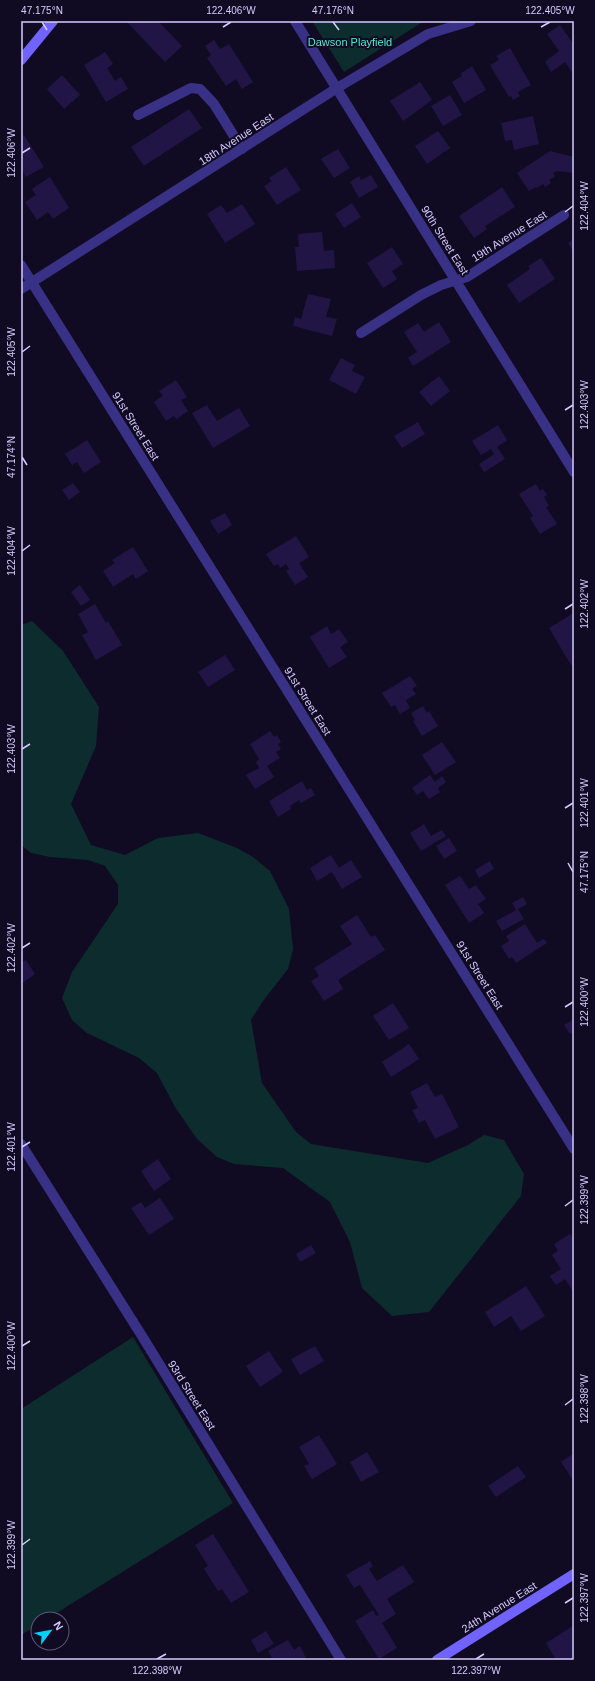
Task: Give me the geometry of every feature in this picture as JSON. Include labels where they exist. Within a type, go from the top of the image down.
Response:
[{"type":"street","points":[[21,60],[54,21]]},
{"type":"street","name":"90th Street East","points":[[295,21],[574,472]]},
{"type":"street","name":"18th Avenue East","points":[[21,289],[337,88],[428,34],[471,21]]},
{"type":"street","points":[[138,116],[191,88],[200,89],[214,104],[242,149]]},
{"type":"street","name":"19th Avenue East","points":[[361,333],[421,296],[455,279],[467,277],[564,216]]},
{"type":"street","name":"91st Street East","points":[[21,265],[574,1149]]},
{"type":"street","name":"93rd Street East","points":[[21,1144],[142,1336],[341,1660]]},
{"type":"street","name":"24th Avenue East","points":[[437,1660],[574,1574]]},
{"type":"green space","name":"Dawson Playfield","points":[[312,21],[424,21],[344,72]]},
{"type":"green space","points":[[32,621],[63,651],[99,707],[96,746],[71,804],[91,845],[125,855],[158,838],[198,833],[237,848],[253,857],[270,871],[289,909],[293,949],[288,969],[263,1001],[251,1020],[262,1083],[296,1132],[311,1144],[428,1163],[468,1145],[484,1135],[504,1140],[524,1174],[521,1196],[429,1312],[392,1316],[362,1288],[350,1242],[330,1202],[283,1168],[234,1164],[217,1157],[197,1139],[175,1107],[157,1073],[139,1058],[87,1033],[72,1020],[62,998],[72,972],[118,904],[118,885],[105,866],[88,860],[50,857],[31,853],[21,845],[21,625]]},
{"type":"green space","points":[[133,1337],[233,1503],[60,1611],[30,1611],[30,1630],[21,1635],[21,1409]]},
{"type":"building","points":[[126,21],[158,21],[182,46],[165,62]]},
{"type":"building","points":[[560,25],[574,45],[574,70],[572,72],[565,62],[551,72],[545,62],[559,51],[547,34]]},
{"type":"building","points":[[214,40],[220,49],[229,44],[253,82],[242,89],[236,79],[226,86],[207,58],[211,55],[205,46]]},
{"type":"building","points":[[510,48],[531,85],[518,92],[520,96],[513,100],[511,96],[509,97],[490,65],[499,60],[496,56]]},
{"type":"building","points":[[105,52],[113,64],[107,68],[115,81],[121,77],[128,89],[106,102],[84,65]]},
{"type":"building","points":[[472,66],[486,90],[464,103],[452,82],[462,76],[461,73]]},
{"type":"building","points":[[62,75],[80,95],[64,109],[47,89]]},
{"type":"building","points":[[420,82],[432,100],[403,121],[390,101]]},
{"type":"building","points":[[450,95],[462,115],[443,126],[431,106]]},
{"type":"building","points":[[189,109],[202,128],[144,166],[131,147]]},
{"type":"building","points":[[533,116],[539,144],[514,150],[512,140],[505,141],[501,123]]},
{"type":"building","points":[[438,131],[450,148],[427,164],[415,146]]},
{"type":"building","points":[[24,135],[44,167],[26,177],[22,170],[21,171],[21,137]]},
{"type":"building","points":[[338,149],[350,168],[334,178],[321,159]]},
{"type":"building","points":[[550,151],[574,157],[574,173],[557,171],[553,173],[555,176],[549,180],[551,183],[545,187],[543,184],[529,191],[517,173]]},
{"type":"building","points":[[286,167],[301,190],[277,205],[264,186],[272,181],[269,178]]},
{"type":"building","points":[[371,175],[378,187],[359,198],[350,182],[359,176],[361,180]]},
{"type":"building","points":[[50,177],[69,208],[53,219],[48,212],[37,220],[25,202],[36,195],[32,189]]},
{"type":"building","points":[[502,187],[515,207],[485,226],[487,229],[474,238],[459,216]]},
{"type":"building","points":[[352,203],[361,217],[344,228],[335,214]]},
{"type":"building","points":[[242,204],[255,224],[225,243],[207,214],[221,205],[227,213]]},
{"type":"building","points":[[322,232],[324,251],[334,250],[335,268],[297,271],[295,247],[299,247],[298,234]]},
{"type":"building","points":[[574,239],[574,252],[568,243]]},
{"type":"building","points":[[392,247],[403,264],[392,271],[397,279],[383,288],[367,263]]},
{"type":"building","points":[[541,258],[555,279],[519,303],[507,285],[530,269],[528,266]]},
{"type":"building","points":[[308,294],[331,299],[326,317],[337,319],[332,336],[293,326],[295,317],[301,319]]},
{"type":"building","points":[[439,322],[451,342],[413,366],[408,358],[417,352],[404,332],[418,323],[424,332]]},
{"type":"building","points":[[341,358],[355,365],[352,371],[365,377],[356,394],[329,380]]},
{"type":"building","points":[[439,376],[450,391],[431,406],[419,392]]},
{"type":"building","points":[[176,380],[187,397],[181,400],[188,411],[177,419],[174,416],[166,421],[154,402],[163,396],[159,391]]},
{"type":"building","points":[[207,405],[217,421],[239,408],[250,426],[213,448],[192,413]]},
{"type":"building","points":[[418,422],[425,434],[402,448],[394,436]]},
{"type":"building","points":[[498,425],[507,440],[497,447],[505,459],[484,472],[479,464],[494,454],[491,449],[481,455],[472,441]]},
{"type":"building","points":[[87,440],[101,462],[84,473],[77,462],[72,465],[65,454]]},
{"type":"building","points":[[73,483],[80,492],[69,500],[62,490]]},
{"type":"building","points":[[536,484],[540,491],[543,489],[547,495],[544,497],[549,506],[546,507],[557,524],[540,534],[530,518],[533,516],[519,494]]},
{"type":"building","points":[[225,513],[232,525],[218,534],[210,521]]},
{"type":"building","points":[[296,536],[309,557],[299,563],[308,577],[295,585],[286,571],[289,569],[286,564],[280,568],[278,564],[274,566],[266,554]]},
{"type":"building","points":[[133,547],[148,571],[136,579],[133,574],[113,587],[103,571],[115,563],[112,560]]},
{"type":"building","points":[[80,585],[90,600],[81,606],[71,592]]},
{"type":"building","points":[[95,604],[106,623],[108,621],[122,645],[96,660],[82,635],[88,632],[78,614]]},
{"type":"building","points":[[574,613],[574,663],[571,665],[549,628]]},
{"type":"building","points":[[327,626],[331,634],[339,629],[348,642],[340,647],[347,657],[329,668],[310,637]]},
{"type":"building","points":[[225,655],[235,670],[208,687],[198,672]]},
{"type":"building","points":[[410,676],[417,686],[412,689],[416,694],[406,700],[410,708],[400,714],[395,705],[391,707],[382,693]]},
{"type":"building","points":[[423,706],[427,713],[429,711],[438,726],[422,736],[413,721],[415,720],[411,713]]},
{"type":"building","points":[[270,731],[274,737],[277,735],[281,742],[278,744],[281,749],[276,752],[280,758],[267,766],[274,777],[255,789],[246,775],[259,768],[256,762],[259,759],[250,744]]},
{"type":"building","points":[[442,742],[456,762],[435,775],[422,755]]},
{"type":"building","points":[[430,775],[435,782],[442,776],[446,782],[438,788],[440,792],[429,799],[423,791],[417,795],[412,788]]},
{"type":"building","points":[[302,781],[307,790],[311,788],[315,795],[301,803],[299,800],[290,806],[291,809],[278,817],[269,801]]},
{"type":"building","points":[[424,824],[431,836],[442,830],[446,836],[421,851],[410,833]]},
{"type":"building","points":[[449,838],[457,851],[444,859],[436,846]]},
{"type":"building","points":[[331,855],[339,868],[351,860],[362,877],[342,889],[332,872],[317,881],[310,868]]},
{"type":"building","points":[[490,861],[494,869],[479,878],[475,870]]},
{"type":"building","points":[[460,876],[469,889],[476,885],[486,899],[478,904],[484,913],[469,923],[445,885]]},
{"type":"building","points":[[523,897],[527,904],[518,909],[524,919],[502,931],[496,921],[516,910],[512,903]]},
{"type":"building","points":[[357,915],[371,937],[375,935],[385,950],[338,980],[343,989],[324,1001],[311,981],[319,976],[314,968],[352,944],[340,926]]},
{"type":"building","points":[[525,924],[537,943],[544,939],[547,943],[516,963],[512,957],[509,959],[501,946],[509,941],[506,936]]},
{"type":"building","points":[[26,960],[35,974],[21,984],[21,963]]},
{"type":"building","points":[[393,1003],[409,1028],[389,1040],[373,1016]]},
{"type":"building","points":[[574,1019],[574,1032],[570,1034],[564,1025]]},
{"type":"building","points":[[409,1044],[419,1059],[391,1077],[382,1062]]},
{"type":"building","points":[[427,1083],[435,1097],[442,1094],[459,1127],[435,1139],[425,1120],[419,1123],[412,1110],[418,1108],[410,1092]]},
{"type":"building","points":[[158,1159],[171,1179],[154,1191],[141,1171]]},
{"type":"building","points":[[160,1198],[174,1219],[149,1235],[131,1208],[141,1202],[145,1208]]},
{"type":"building","points":[[570,1234],[574,1240],[574,1293],[565,1279],[556,1285],[550,1276],[561,1269],[552,1255],[558,1251],[554,1244]]},
{"type":"building","points":[[311,1245],[316,1253],[300,1262],[296,1254]]},
{"type":"building","points":[[526,1286],[545,1316],[521,1331],[511,1316],[494,1327],[485,1312]]},
{"type":"building","points":[[315,1346],[324,1361],[300,1375],[291,1359]]},
{"type":"building","points":[[269,1351],[283,1372],[260,1387],[246,1366]]},
{"type":"building","points":[[319,1435],[337,1464],[312,1479],[304,1466],[309,1464],[299,1447]]},
{"type":"building","points":[[367,1452],[379,1472],[361,1482],[350,1462]]},
{"type":"building","points":[[574,1453],[574,1478],[572,1479],[561,1462]]},
{"type":"building","points":[[518,1466],[526,1477],[496,1497],[488,1486]]},
{"type":"building","points":[[213,1534],[249,1592],[231,1603],[222,1589],[218,1591],[204,1569],[208,1566],[195,1545]]},
{"type":"building","points":[[370,1561],[373,1566],[369,1569],[377,1581],[403,1565],[414,1582],[387,1599],[396,1614],[382,1623],[397,1648],[379,1659],[355,1621],[373,1610],[376,1616],[379,1615],[360,1585],[354,1588],[346,1575]]},
{"type":"building","points":[[574,1625],[574,1648],[572,1649],[574,1652],[574,1659],[556,1660],[546,1643]]},
{"type":"building","points":[[266,1631],[274,1644],[258,1653],[251,1640]]},
{"type":"building","points":[[288,1640],[294,1650],[300,1646],[306,1658],[303,1660],[273,1660],[268,1651]]}]
